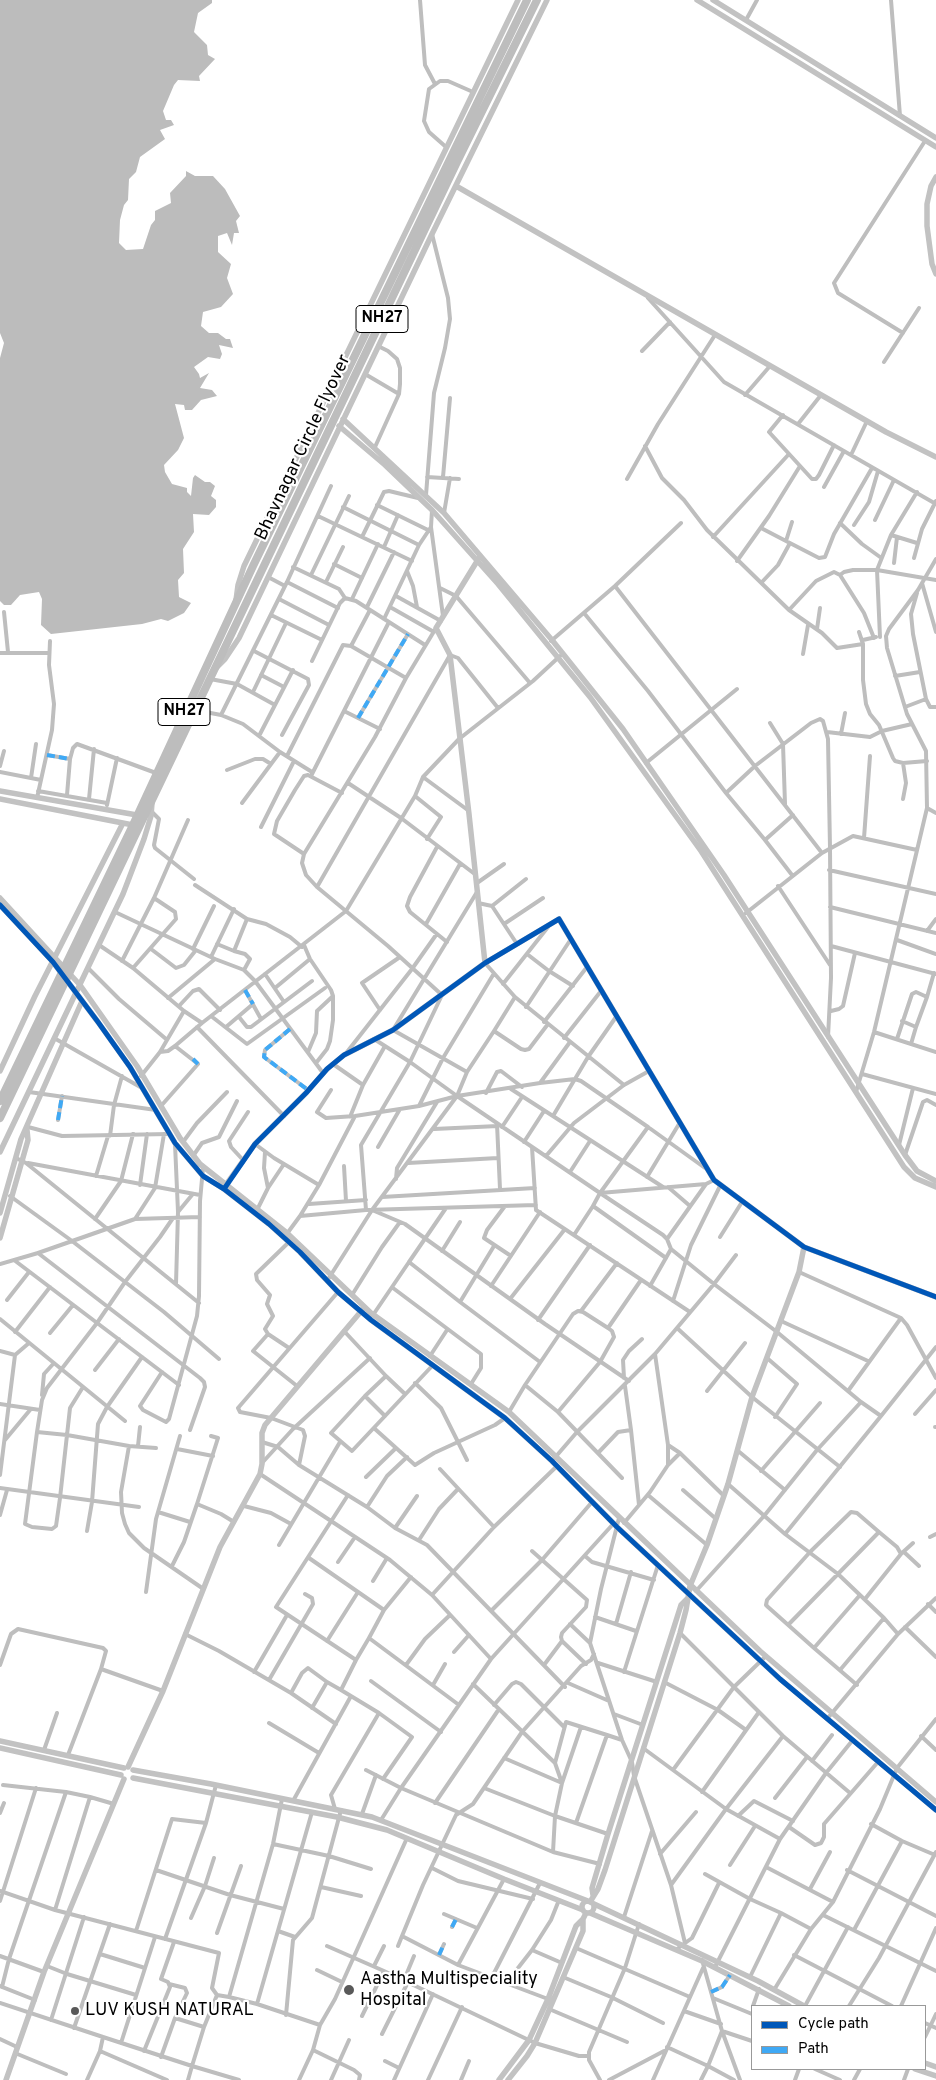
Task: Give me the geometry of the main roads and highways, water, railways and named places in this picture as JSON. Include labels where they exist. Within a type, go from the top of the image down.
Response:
[{"type":"highway","name":"Bhavnagar Circle Flyover","points":[[136,827],[137,816],[236,600],[527,0]]},
{"type":"highway","name":"Bhavnagar Circle Flyover","points":[[136,827],[152,801],[457,162],[537,0]]},
{"type":"highway","name":"NH27","points":[[0,1101],[126,839],[136,827]]},
{"type":"highway","name":"NH27","points":[[0,1118],[136,827]]},
{"type":"place","name":"Aastha Multispeciality Hospital","points":[[349,1990]]},
{"type":"place","name":"LUV KUSH NATURAL","points":[[75,2011]]}]
